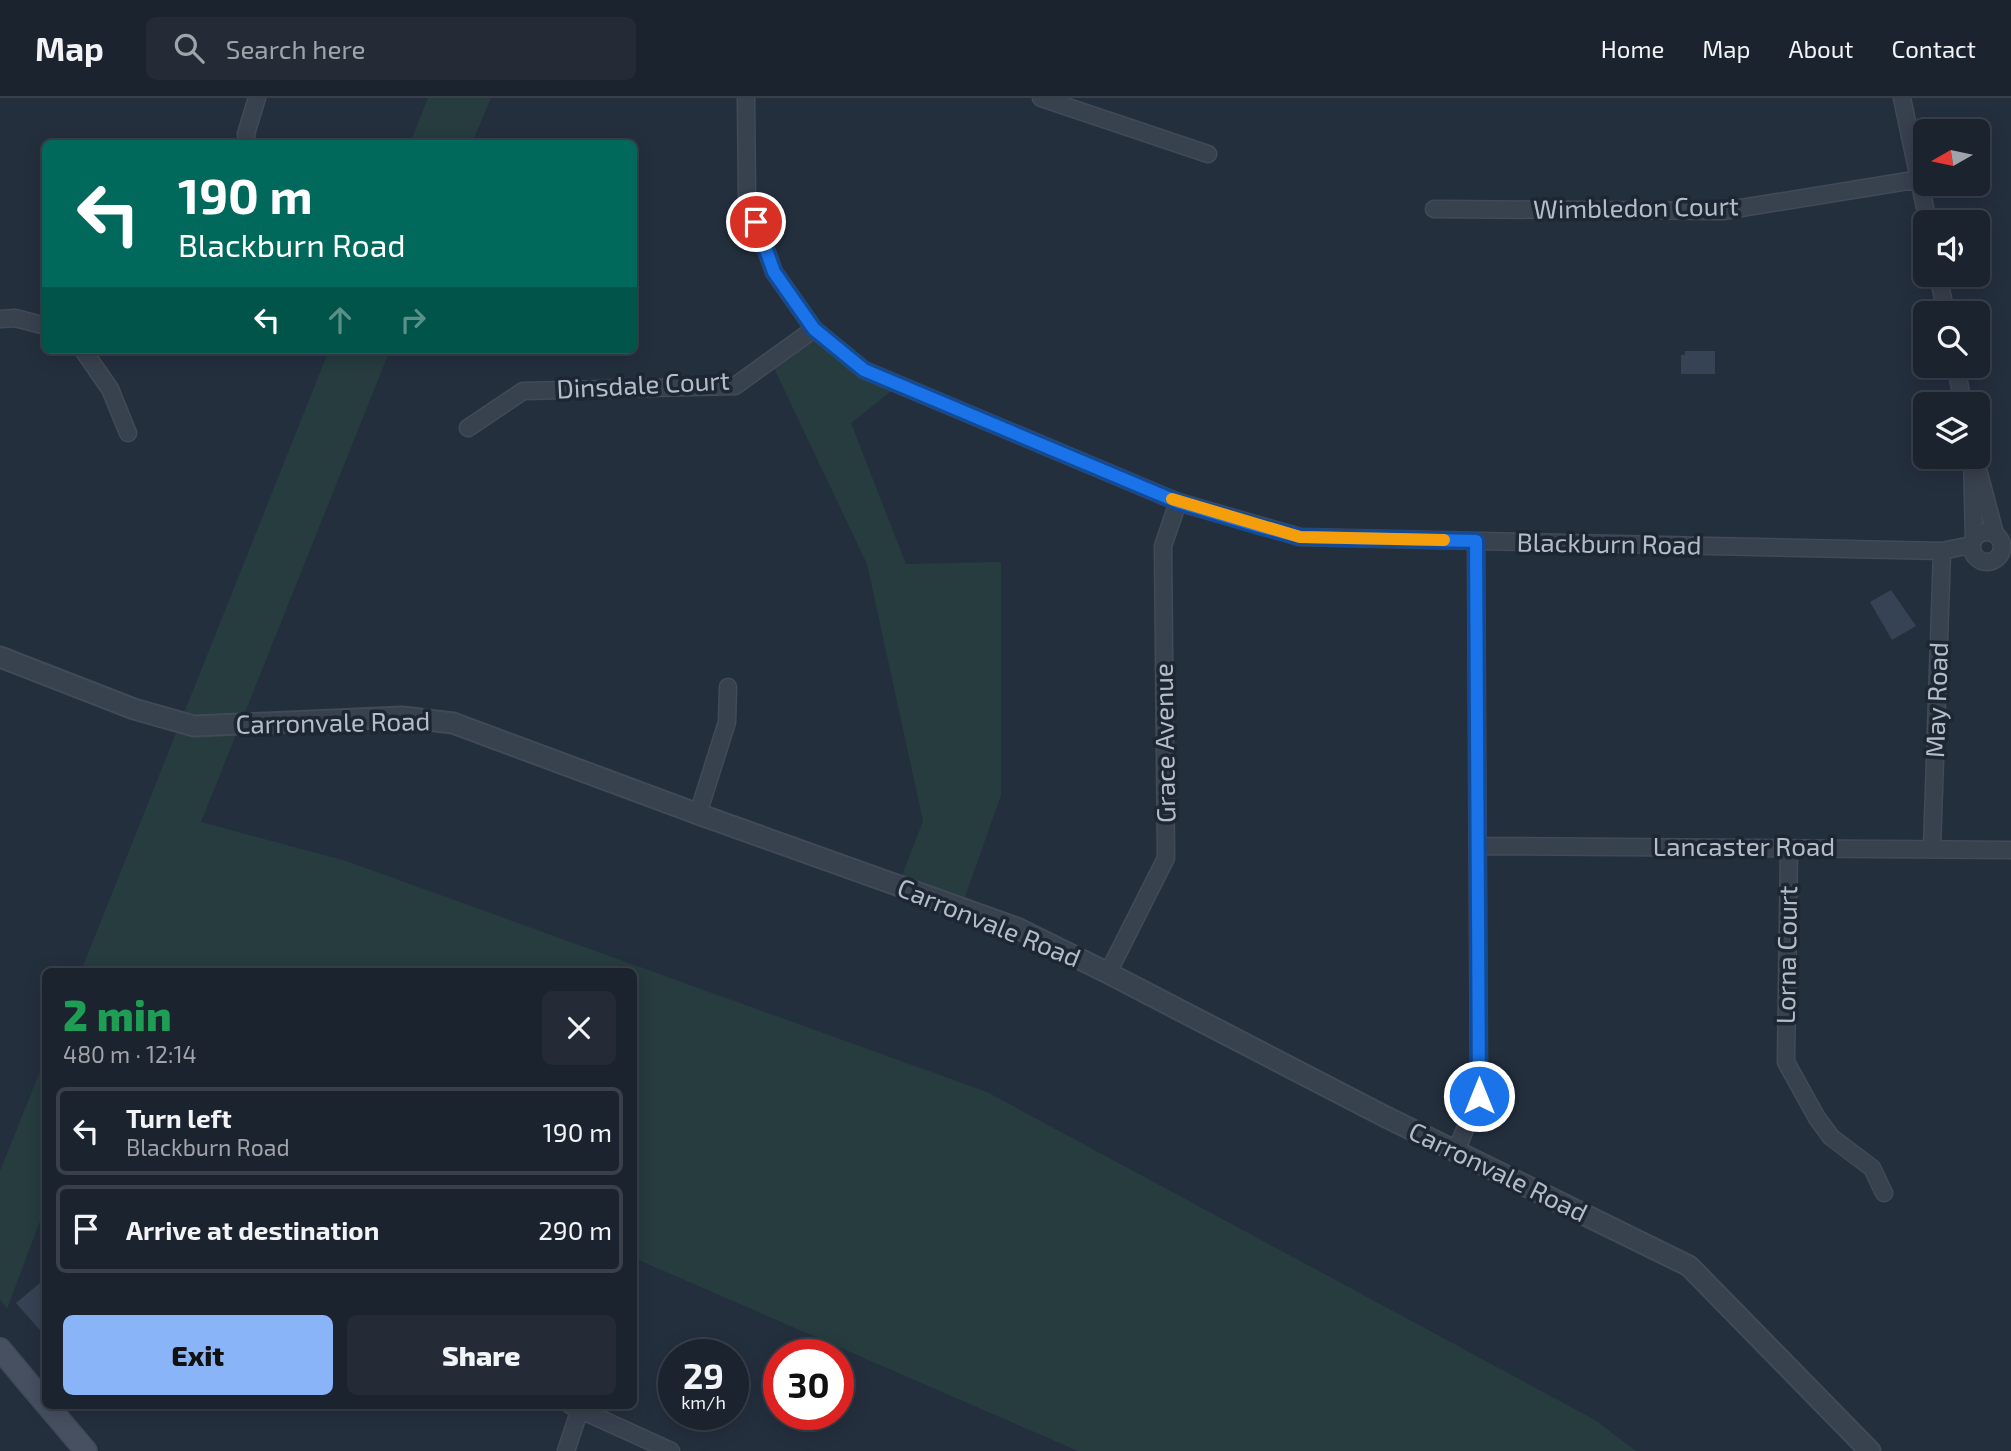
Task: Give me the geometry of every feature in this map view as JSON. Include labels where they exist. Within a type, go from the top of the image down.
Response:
[{"type":"main road","points":[[0,1349],[42,1396]]},
{"type":"main road","points":[[54,1409],[86,1451]]},
{"type":"street","points":[[247,140],[257,98]]},
{"type":"street","name":"Blackburn Road","points":[[746,98],[747,197],[774,272],[814,329],[864,370],[1178,502],[1300,537],[1942,551],[1979,561]]},
{"type":"street","points":[[1041,98],[1208,154]]},
{"type":"street","points":[[1902,98],[1913,148]]},
{"type":"street","name":"Wimbledon Court","points":[[1434,209],[1723,211],[1913,180]]},
{"type":"street","points":[[0,319],[15,318],[42,325]]},
{"type":"street","name":"Dinsdale Court","points":[[468,428],[523,391],[735,386],[814,329]]},
{"type":"street","points":[[86,354],[110,389],[128,433]]},
{"type":"street","points":[[1973,469],[1974,557],[1979,561],[1991,562],[2006,555],[2002,550],[2002,537],[1977,469]]},
{"type":"street","name":"Grace Avenue","points":[[1108,973],[1166,858],[1163,546],[1178,502]]},
{"type":"street","name":"Blackburn Road","points":[[1942,551],[1973,542],[1983,532],[2002,537]]},
{"type":"street","points":[[1456,1151],[1479,1096],[1476,541]]},
{"type":"street","name":"May Road","points":[[1932,848],[1942,551]]},
{"type":"street","name":"Carronvale Road","points":[[0,657],[134,709],[194,726],[402,717],[453,723],[1017,928],[1689,1266],[1870,1451]]},
{"type":"street","points":[[698,814],[727,722],[729,687]]},
{"type":"street","name":"Lancaster Road","points":[[1478,846],[2011,850]]},
{"type":"street","name":"Lorna Court","points":[[1789,848],[1786,1062],[1831,1138],[1872,1168],[1884,1193]]},
{"type":"street","points":[[566,1451],[575,1409]]},
{"type":"street","points":[[579,1409],[671,1451]]},
{"type":"green space","points":[[428,98],[491,98],[473,140],[411,140]]},
{"type":"green space","points":[[814,333],[894,389],[851,423],[906,564],[1001,562],[1001,795],[964,900],[901,878],[923,821],[867,564],[772,364]]},
{"type":"green space","points":[[327,354],[388,354],[201,822],[346,861],[987,1092],[1595,1420],[1636,1451],[1078,1451],[854,1354],[854,1339],[820,1339],[637,1259],[637,968],[82,968]]},
{"type":"green space","points":[[42,1066],[42,1216],[7,1309],[0,1299],[0,1171]]},
{"type":"building","points":[[1685,351],[1715,351],[1715,374],[1681,374],[1681,355],[1685,355]]},
{"type":"building","points":[[1891,590],[1916,626],[1892,640],[1870,602]]},
{"type":"building","points":[[42,1281],[42,1332],[16,1303]]},
{"type":"slow traffic","points":[[1172,499],[1300,537],[1444,540]]},
{"type":"route","points":[[756,222],[774,272],[814,329],[864,370],[1178,502],[1258,526],[1300,537],[1476,541],[1479,1096]]}]
